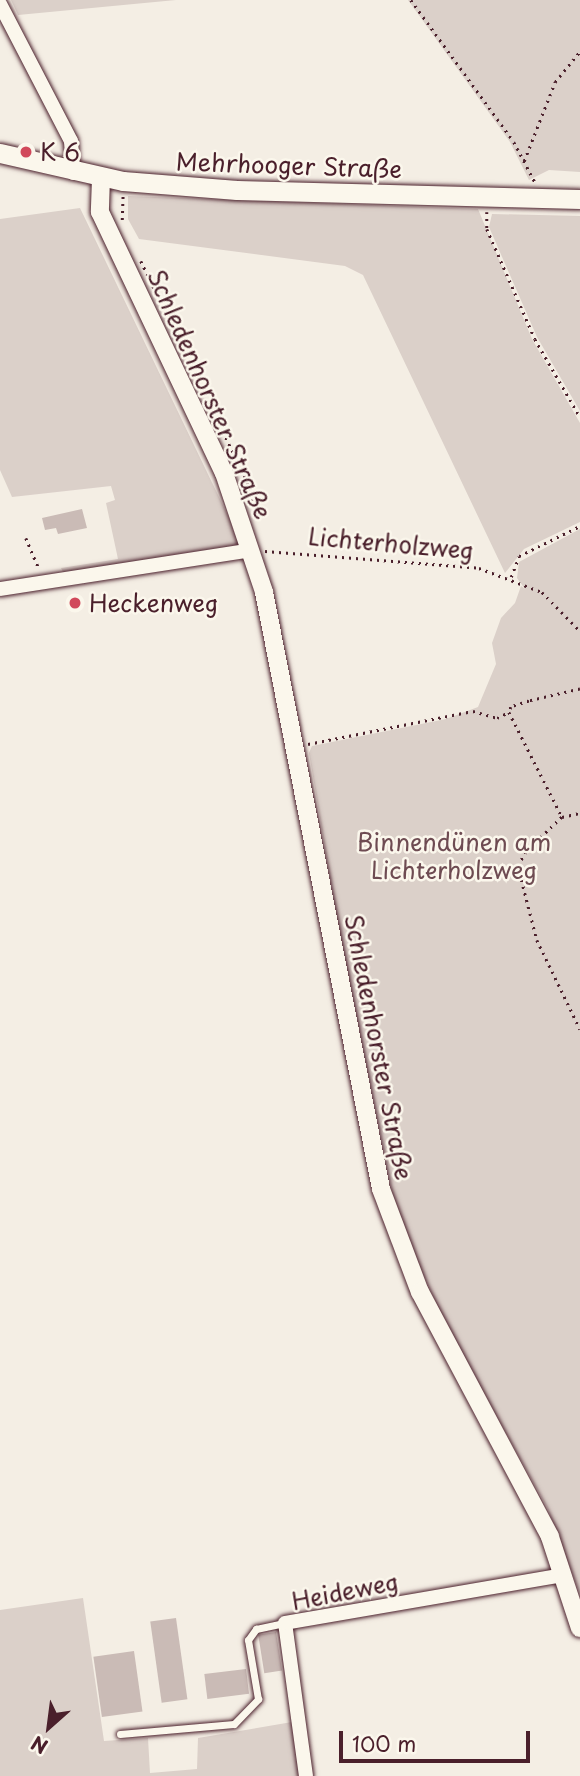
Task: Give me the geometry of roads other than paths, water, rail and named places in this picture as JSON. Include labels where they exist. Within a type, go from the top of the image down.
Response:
[{"type":"main road","name":"Mehrhooger Straße","points":[[0,153],[101,178],[237,190],[580,200]]},
{"type":"street","points":[[0,4],[71,141],[73,173]]},
{"type":"street","name":"Schledenhorster Straße","points":[[101,178],[100,212],[224,473],[258,551],[304,750],[381,1189],[420,1292],[550,1537],[580,1628]]},
{"type":"street","points":[[0,589],[258,551]]},
{"type":"street","name":"Heideweg","points":[[306,1776],[285,1623],[563,1575]]},
{"type":"lane","points":[[121,1734],[234,1724],[258,1699],[248,1640],[256,1629],[285,1623]]},
{"type":"place","name":"K 6","points":[[26,152]]},
{"type":"place","name":"Heckenweg","points":[[75,603]]},
{"type":"park label","name":"Binnendünen am Lichterholzweg","points":[[454,856]]}]
